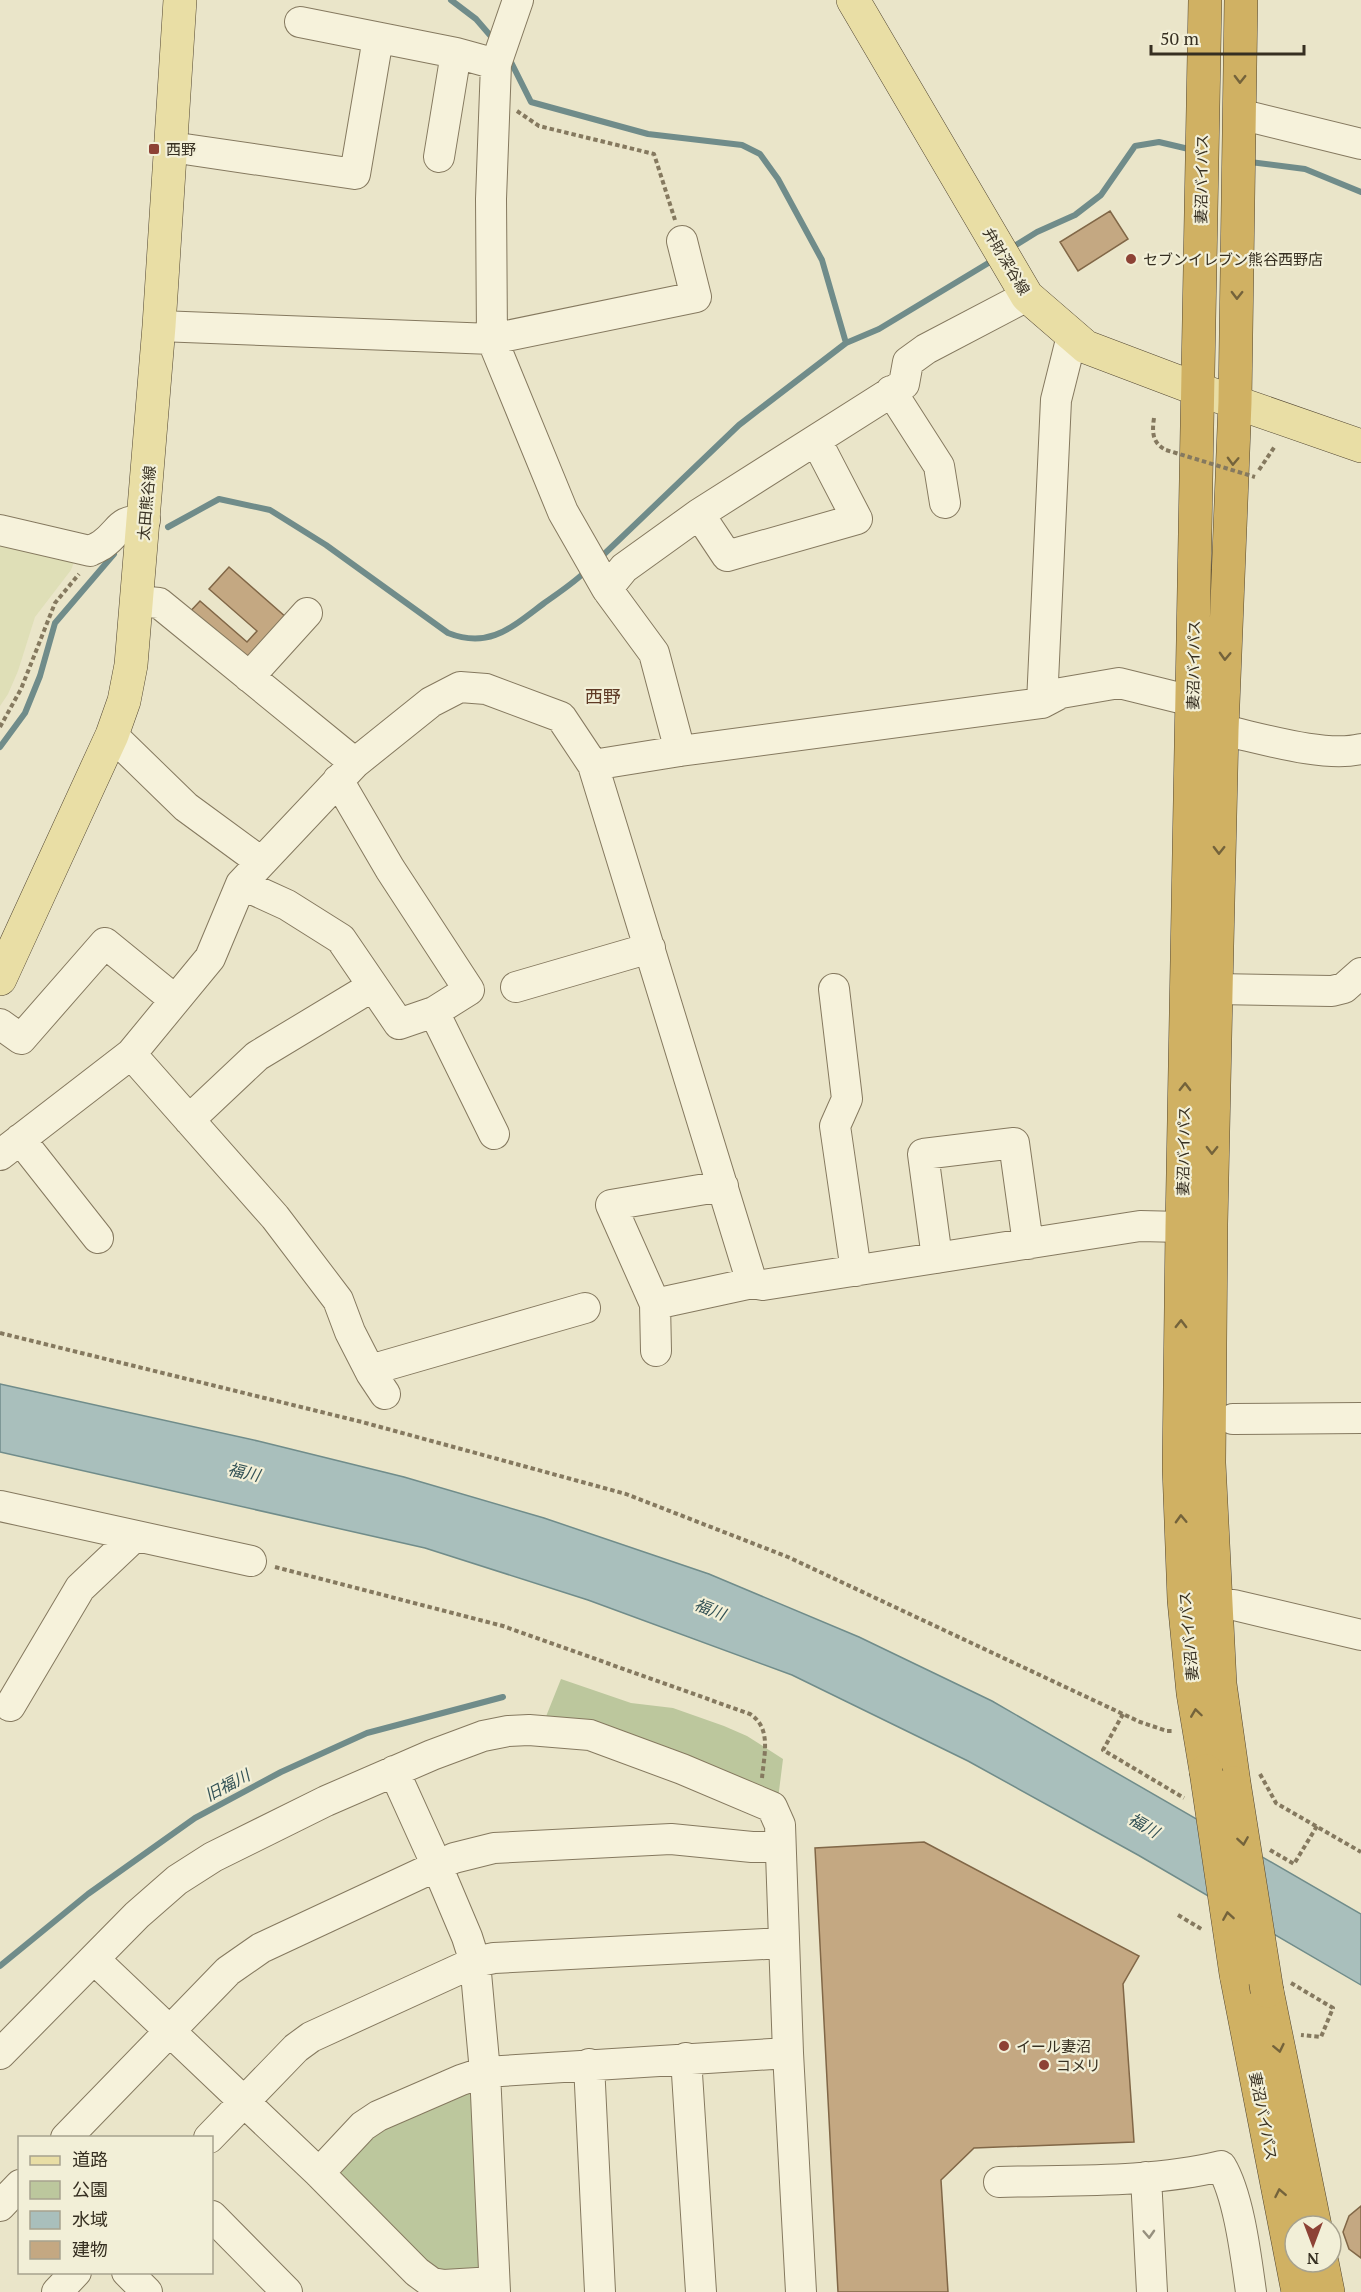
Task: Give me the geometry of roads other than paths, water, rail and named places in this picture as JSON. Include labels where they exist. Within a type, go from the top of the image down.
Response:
[{"type":"highway","name":"妻沼バイパス","points":[[1205,0],[1192,701],[1202,946],[1216,989],[1209,1463],[1193,1693],[1232,1774],[1267,1991],[1299,2214]]},
{"type":"highway","name":"妻沼バイパス","points":[[1199,1605],[1179,1468],[1182,1227],[1202,946],[1222,730],[1235,402],[1241,0]]},
{"type":"highway","name":"妻沼バイパス","points":[[1232,1774],[1236,1974],[1297,2214]]},
{"type":"highway","name":"妻沼バイパス","points":[[1299,2292],[1300,2274]]},
{"type":"highway","points":[[1324,2274],[1328,2292]]},
{"type":"main road","name":"太田熊谷線","points":[[0,979],[112,735],[124,700],[131,664],[145,520],[180,0]]},
{"type":"main road","name":"弁財深谷線","points":[[853,0],[1027,296],[1072,336],[1086,347],[1197,389],[1361,446]]},
{"type":"street","points":[[518,0],[496,64],[490,199],[492,339],[562,512],[607,589],[654,653],[680,751]]},
{"type":"street","points":[[300,22],[456,53],[496,64]]},
{"type":"street","points":[[171,147],[355,174],[378,38]]},
{"type":"street","points":[[439,157],[456,53]]},
{"type":"street","points":[[1239,114],[1361,144]]},
{"type":"street","points":[[159,326],[492,339],[696,297],[682,241]]},
{"type":"street","points":[[607,589],[624,568],[699,514],[904,384],[908,362],[926,349],[1027,296]]},
{"type":"street","points":[[1042,703],[1056,400],[1072,336]]},
{"type":"street","points":[[891,391],[939,466],[945,503]]},
{"type":"street","points":[[699,514],[727,556],[857,519],[816,440]]},
{"type":"street","points":[[0,530],[90,551],[104,544],[117,528],[124,524],[135,520],[145,520]]},
{"type":"street","points":[[138,601],[159,603],[249,677],[346,771],[390,870],[469,990],[434,1012],[399,1024],[341,939],[287,905],[241,884]]},
{"type":"street","points":[[249,677],[307,613]]},
{"type":"street","points":[[592,765],[680,751],[1042,703],[1061,693],[1119,682],[1192,701]]},
{"type":"street","points":[[98,1238],[10,1147],[131,1054],[210,958],[241,884],[346,771],[431,702],[460,687],[486,689],[561,717],[592,765],[752,1283]]},
{"type":"street","points":[[1222,730],[1315,749],[1354,751],[1361,749]]},
{"type":"street","points":[[112,735],[186,807],[261,862]]},
{"type":"street","points":[[0,1024],[21,1039],[105,943],[175,1000]]},
{"type":"street","points":[[516,987],[650,948]]},
{"type":"street","points":[[1216,989],[1332,991],[1344,988],[1361,973]]},
{"type":"street","points":[[189,1120],[257,1056],[373,986]]},
{"type":"street","points":[[834,989],[847,1099],[835,1126],[856,1271]]},
{"type":"street","points":[[434,1012],[494,1134]]},
{"type":"street","points":[[131,1054],[275,1217],[338,1300],[350,1332],[377,1382],[585,1308]]},
{"type":"street","points":[[937,1258],[923,1154],[1014,1143],[1028,1244]]},
{"type":"street","points":[[656,1351],[655,1305],[611,1205],[723,1186]]},
{"type":"street","points":[[655,1305],[752,1283],[763,1286],[1140,1226],[1182,1227]]},
{"type":"street","points":[[1233,1419],[1361,1418]]},
{"type":"street","points":[[0,1506],[251,1561]]},
{"type":"street","points":[[10,1706],[80,1588],[135,1536]]},
{"type":"street","points":[[1199,1605],[1234,1605],[1361,1635]]},
{"type":"street","points":[[0,2054],[137,1915],[177,1880],[213,1857],[326,1801],[483,1736],[508,1731],[551,1730],[590,1735],[682,1769],[772,1807],[780,1825],[788,2053],[801,2292]]},
{"type":"street","points":[[94,1959],[319,2173],[417,2272],[432,2283],[495,2287],[485,2072],[475,1962],[437,1866],[394,1771]]},
{"type":"street","points":[[68,2136],[228,1971],[261,1948],[454,1858],[494,1848],[671,1839],[752,1847],[780,1847]]},
{"type":"street","points":[[210,2136],[296,2048],[311,2037],[475,1962],[494,1958],[784,1943]]},
{"type":"street","points":[[319,2173],[370,2121],[461,2080],[485,2072],[788,2053]]},
{"type":"street","points":[[686,2058],[701,2292]]},
{"type":"street","points":[[589,2064],[600,2292]]},
{"type":"street","points":[[999,2182],[1146,2176],[1197,2172],[1221,2166],[1229,2178],[1245,2251],[1251,2292]]},
{"type":"street","points":[[1146,2176],[1152,2292]]},
{"type":"street","points":[[0,2206],[18,2188]]},
{"type":"street","points":[[213,2217],[287,2292]]},
{"type":"street","points":[[1245,2251],[1283,2239]]},
{"type":"street","points":[[57,2292],[74,2274]]},
{"type":"street","points":[[129,2274],[147,2292]]},
{"type":"water","name":"福川","points":[[0,1384],[258,1441],[404,1477],[544,1518],[709,1574],[859,1637],[992,1701],[1361,1914],[1361,1985],[1138,1855],[968,1761],[792,1675],[588,1600],[425,1548],[0,1452]]},
{"type":"waterway","points":[[451,0],[476,19],[495,41]]},
{"type":"waterway","points":[[509,58],[531,102],[648,134],[742,145],[760,154],[778,179],[822,260],[846,343]]},
{"type":"waterway","points":[[1011,248],[1037,232],[1075,215],[1101,195],[1135,146],[1159,142],[1193,150]]},
{"type":"waterway","points":[[1250,162],[1305,169],[1361,192]]},
{"type":"waterway","points":[[599,559],[739,425],[846,343],[879,329],[995,259]]},
{"type":"waterway","points":[[168,527],[219,499],[270,510],[326,545],[448,633],[476,639],[499,634],[510,628],[587,570]]},
{"type":"waterway","points":[[0,747],[25,713],[40,676],[55,623],[114,554]]},
{"type":"waterway","name":"旧福川","points":[[0,1966],[88,1894],[195,1818],[281,1772],[367,1733],[503,1697]]},
{"type":"place","name":"西野","points":[[154,149]]},
{"type":"place","name":"セブンイレブン熊谷西野店","points":[[1131,259]]},
{"type":"place","name":"イール妻沼","points":[[1004,2046]]},
{"type":"place","name":"コメリ","points":[[1044,2065]]},
{"type":"district","name":"西野","points":[[603,696]]}]
